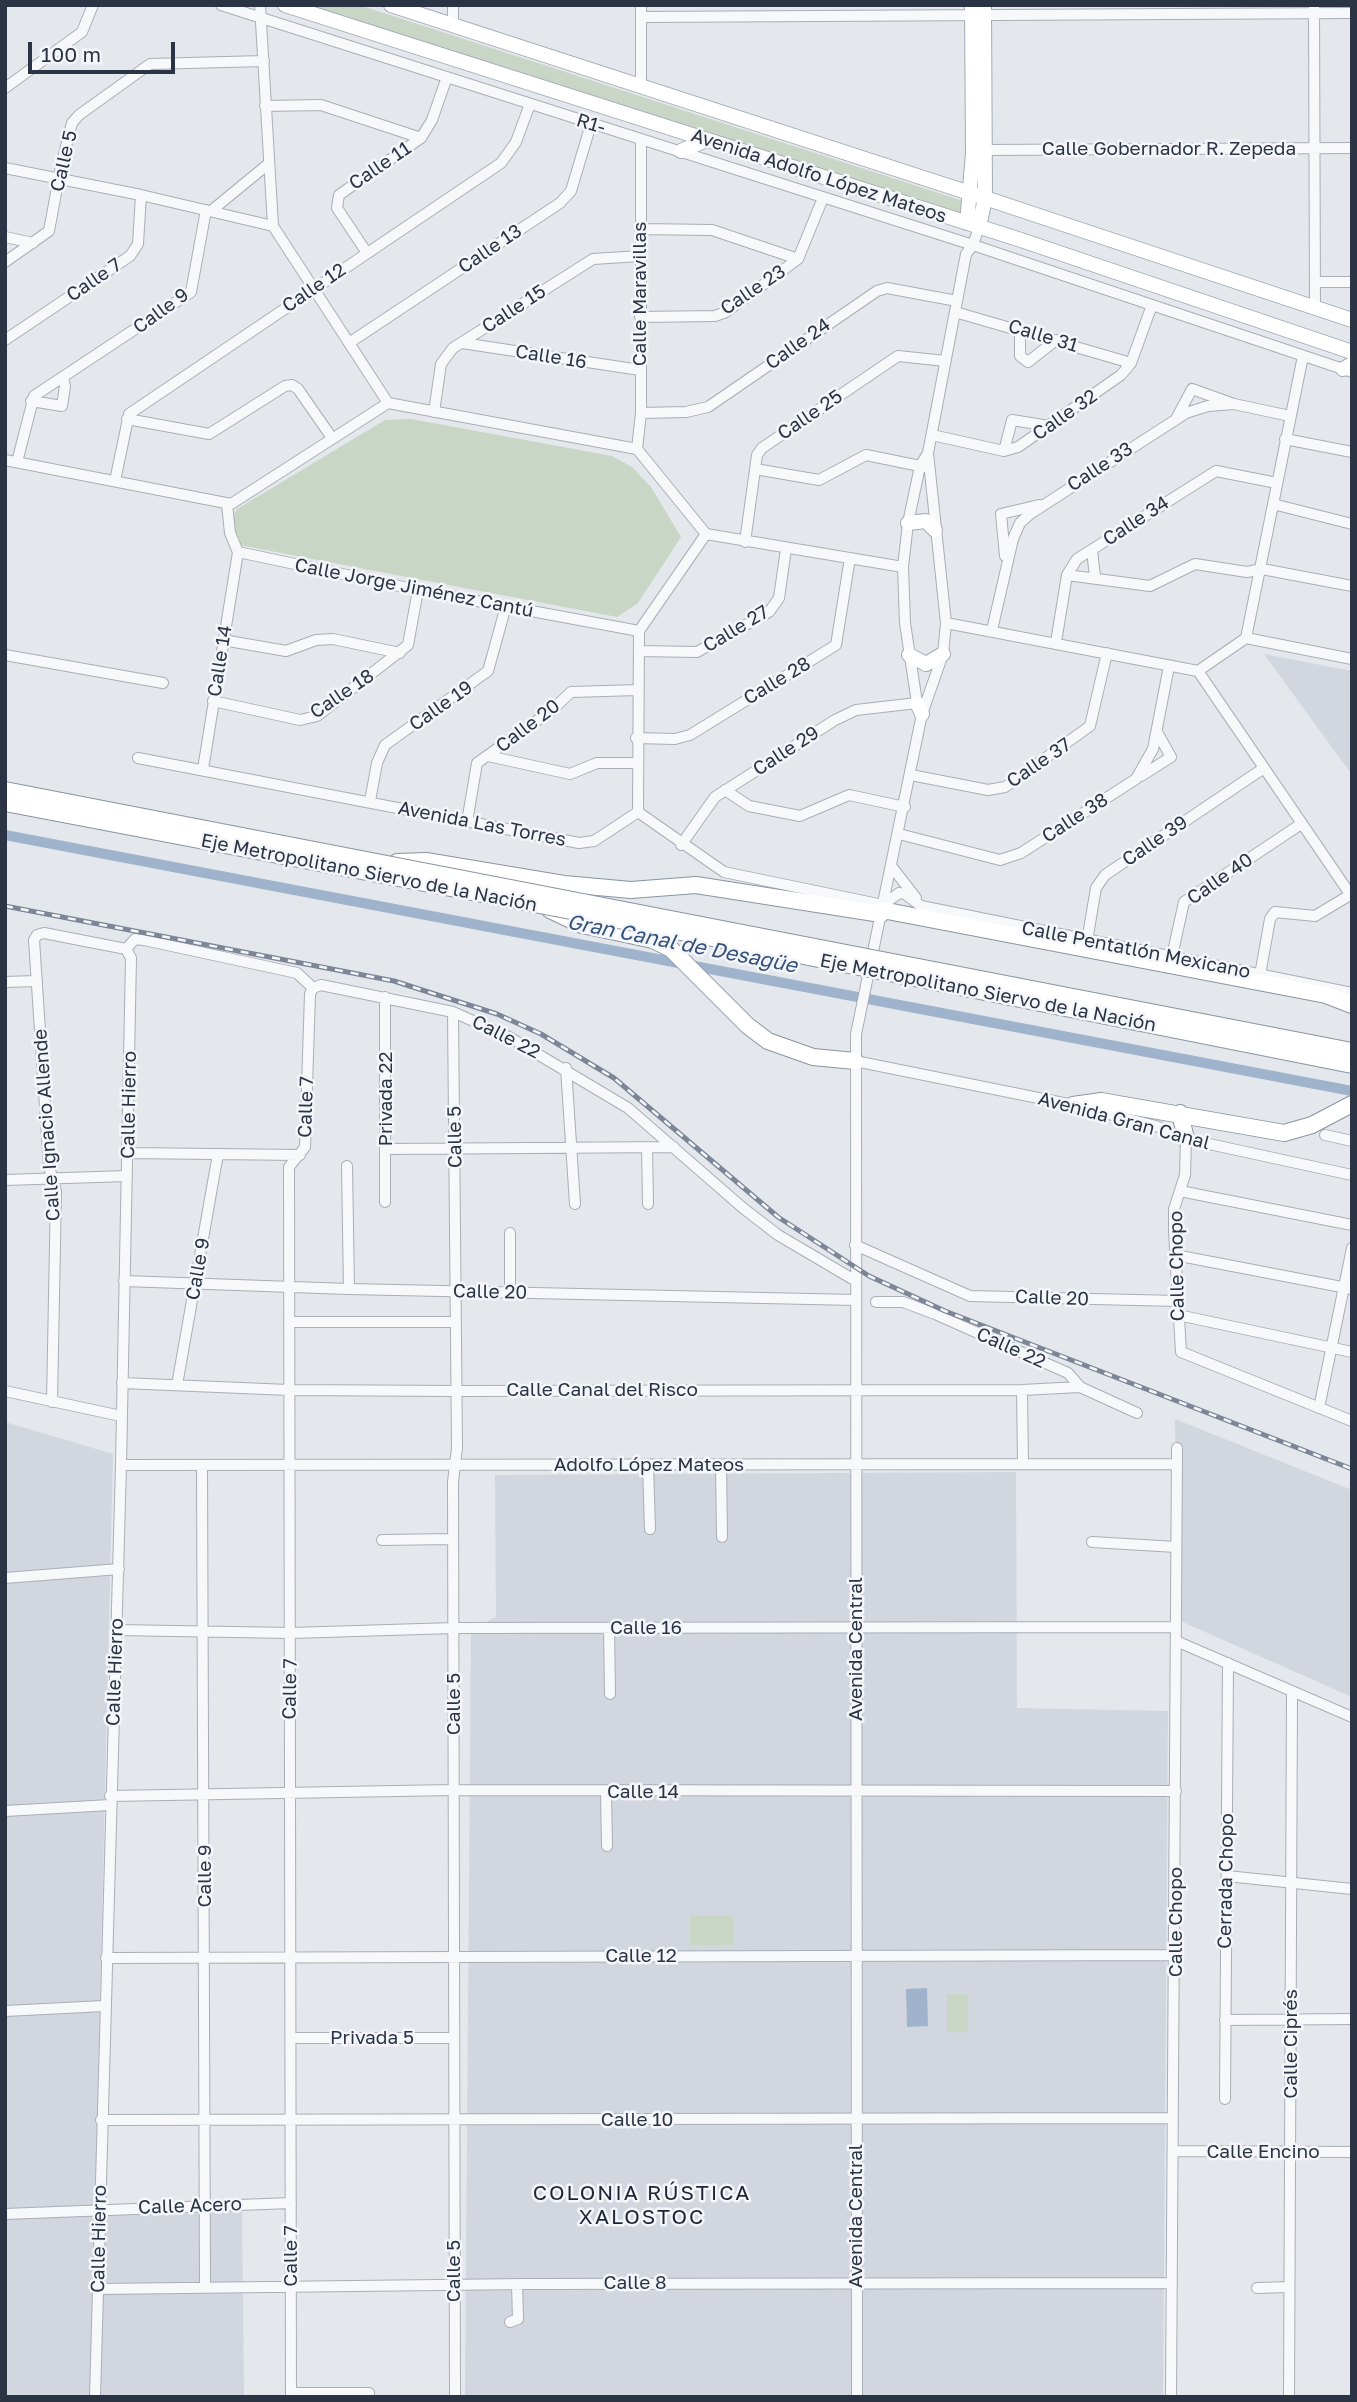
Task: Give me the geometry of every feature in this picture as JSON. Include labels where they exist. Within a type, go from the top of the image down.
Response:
[{"type":"highway","name":"Eje Metropolitano Siervo de la Nación","points":[[5,790],[1352,1051]]},
{"type":"highway","name":"Eje Metropolitano Siervo de la Nación","points":[[5,803],[1352,1065]]},
{"type":"highway","points":[[391,863],[426,861],[564,884],[631,890],[696,886],[882,910],[1326,995],[1352,1005]]},
{"type":"highway","points":[[541,906],[582,925],[653,940],[671,949],[748,1026],[768,1041],[813,1057],[855,1061]]},
{"type":"highway","points":[[1073,1105],[1101,1101],[1284,1133],[1312,1125],[1352,1104]]},
{"type":"highway","points":[[1180,1113],[1186,1139]]},
{"type":"main road","name":"Avenida Adolfo López Mateos","points":[[285,5],[1021,240],[1352,352]]},
{"type":"main road","name":"Avenida Adolfo López Mateos","points":[[391,5],[1352,320]]},
{"type":"main road","points":[[973,225],[986,150],[978,9]]},
{"type":"main road","points":[[978,9],[978,196]]},
{"type":"main road","points":[[681,150],[706,140]]},
{"type":"main road","points":[[908,523],[926,522],[935,530]]},
{"type":"main road","points":[[909,655],[926,664],[943,654]]},
{"type":"street","points":[[5,88],[82,32],[93,5]]},
{"type":"street","name":"R1-","points":[[221,5],[264,21],[681,150],[967,246],[1349,369]]},
{"type":"street","points":[[260,5],[264,21],[267,164],[272,226],[388,402],[637,449],[706,534],[786,550],[903,567]]},
{"type":"street","points":[[264,21],[268,5]]},
{"type":"street","points":[[453,5],[453,25]]},
{"type":"street","points":[[1314,9],[1315,309]]},
{"type":"street","points":[[641,86],[641,11],[1314,9],[1352,13]]},
{"type":"street","name":"Calle 5","points":[[6,257],[49,231],[58,179],[75,119],[150,64],[264,61]]},
{"type":"street","name":"Calle 11","points":[[367,253],[337,208],[339,195],[421,138],[432,120],[447,77]]},
{"type":"street","name":"Calle 12","points":[[127,419],[134,410],[501,163],[516,142],[530,104]]},
{"type":"street","points":[[265,106],[321,105],[421,138]]},
{"type":"street","name":"Calle 13","points":[[349,343],[560,203],[570,191],[591,124]]},
{"type":"street","name":"Calle Maravillas","points":[[637,449],[640,413],[641,139]]},
{"type":"street","name":"Calle Gobernador R. Zepeda","points":[[986,150],[1352,148]]},
{"type":"street","points":[[209,210],[267,164]]},
{"type":"street","points":[[5,168],[141,195],[272,226]]},
{"type":"street","name":"Calle 7","points":[[5,340],[130,256],[138,244],[141,195]]},
{"type":"street","name":"Calle 23","points":[[640,317],[715,316],[726,312],[798,259],[824,198]]},
{"type":"street","name":"Calle 9","points":[[31,401],[40,390],[191,292],[209,210]]},
{"type":"street","points":[[919,708],[909,655],[903,567],[908,523],[932,435],[973,225]]},
{"type":"street","points":[[640,229],[712,230],[798,259]]},
{"type":"street","points":[[5,237],[33,243]]},
{"type":"street","points":[[1016,260],[1021,240]]},
{"type":"street","name":"Calle 15","points":[[434,412],[445,356],[462,343],[593,259],[640,256]]},
{"type":"street","points":[[1315,282],[1352,282]]},
{"type":"street","name":"Calle 24","points":[[640,413],[686,412],[708,407],[877,290],[887,288],[956,307]]},
{"type":"street","name":"Calle 32","points":[[1004,451],[1018,447],[1049,426],[1108,385],[1131,363],[1152,305]]},
{"type":"street","name":"Calle 31","points":[[956,307],[1020,330],[1131,363]]},
{"type":"street","points":[[1020,330],[1020,356],[1028,362],[1056,340]]},
{"type":"street","name":"Calle 16","points":[[462,343],[640,370]]},
{"type":"street","name":"Calle 25","points":[[745,542],[755,469],[762,447],[892,358],[906,355],[945,361]]},
{"type":"street","points":[[946,623],[1198,671],[1246,638],[1303,356]]},
{"type":"street","points":[[63,377],[65,386],[62,406],[31,401],[11,461],[227,504],[235,503],[388,402]]},
{"type":"street","points":[[115,481],[127,419],[209,434],[285,386],[292,385],[298,389],[332,438]]},
{"type":"street","points":[[1177,416],[1192,389],[1234,404]]},
{"type":"street","name":"Calle 33","points":[[992,630],[1006,561],[1020,523],[1045,503],[1177,416],[1208,406],[1234,404],[1290,416]]},
{"type":"street","points":[[932,435],[1004,451],[1012,420],[1049,426]]},
{"type":"street","points":[[1285,439],[1352,452]]},
{"type":"street","points":[[755,469],[819,480],[866,455],[925,467]]},
{"type":"street","points":[[919,708],[943,654],[946,623],[925,467]]},
{"type":"street","name":"Calle 34","points":[[1067,575],[1077,559],[1216,471],[1277,483]]},
{"type":"street","points":[[1006,561],[1001,514],[1045,503]]},
{"type":"street","points":[[227,504],[230,533],[238,552]]},
{"type":"street","points":[[1273,504],[1352,524]]},
{"type":"street","points":[[706,534],[639,631],[636,738],[638,812],[681,845],[724,872],[882,910]]},
{"type":"street","name":"Calle 27","points":[[639,651],[697,652],[769,612],[779,598],[786,550]]},
{"type":"street","points":[[1092,550],[1095,577]]},
{"type":"street","name":"Calle Jorge Jiménez Cantú","points":[[238,552],[418,590],[639,631]]},
{"type":"street","name":"Calle 14","points":[[203,769],[238,552]]},
{"type":"street","name":"Calle 28","points":[[636,738],[675,739],[690,735],[836,645],[850,558]]},
{"type":"street","points":[[1056,642],[1067,575],[1150,586],[1190,565],[1247,572],[1262,569],[1352,586]]},
{"type":"street","points":[[223,640],[286,651],[316,640],[333,639],[400,653],[409,642],[418,590]]},
{"type":"street","name":"Calle 19","points":[[370,801],[377,763],[385,745],[488,671],[506,606]]},
{"type":"street","points":[[1246,638],[1352,659]]},
{"type":"street","name":"Calle 18","points":[[213,701],[308,720],[400,653]]},
{"type":"street","name":"Calle 37","points":[[911,775],[988,790],[1005,787],[1090,726],[1107,653]]},
{"type":"street","points":[[5,655],[163,683]]},
{"type":"street","name":"Calle 38","points":[[899,834],[1005,859],[1021,853],[1136,779],[1150,757],[1169,666]]},
{"type":"street","points":[[1198,671],[1351,896],[1315,916],[1275,912],[1270,919],[1260,975]]},
{"type":"street","name":"Calle 20","points":[[467,821],[475,766],[571,692],[638,690]]},
{"type":"street","name":"Avenida Central","points":[[857,2397],[855,1061],[859,1014],[905,807],[919,708]]},
{"type":"street","name":"Calle 29","points":[[681,845],[707,807],[725,790],[847,713],[919,708]]},
{"type":"street","points":[[1136,779],[1170,758],[1170,752],[1157,732]]},
{"type":"street","points":[[488,756],[570,774],[597,763],[637,763]]},
{"type":"street","name":"Avenida Las Torres","points":[[138,758],[583,844],[594,841],[638,812]]},
{"type":"street","name":"Calle 39","points":[[1087,942],[1096,888],[1105,875],[1264,768]]},
{"type":"street","points":[[725,790],[749,806],[800,816],[844,796],[905,807]]},
{"type":"street","name":"Calle 40","points":[[1172,956],[1184,902],[1301,824]]},
{"type":"street","points":[[892,867],[921,906]]},
{"type":"street","name":"Calle Pentatlón Mexicano","points":[[882,910],[899,893],[905,894],[921,906],[1087,942],[1172,956],[1352,993]]},
{"type":"street","name":"Calle Ignacio Allende","points":[[52,1402],[56,1191],[52,1178],[34,940],[37,934],[44,933],[126,949]]},
{"type":"street","points":[[126,949],[135,939],[157,942],[297,973],[313,988]]},
{"type":"street","name":"Calle Hierro","points":[[95,2397],[128,1153],[131,958],[126,949]]},
{"type":"street","points":[[5,982],[37,981]]},
{"type":"street","name":"Calle 22","points":[[313,988],[321,985],[453,1012],[479,1022],[566,1068],[628,1108],[778,1235],[856,1281]]},
{"type":"street","name":"Calle 7","points":[[291,2395],[289,1167],[305,1147],[310,994],[313,988]]},
{"type":"street","name":"Privada 22","points":[[385,997],[385,1202]]},
{"type":"street","name":"Calle 5","points":[[453,1012],[456,1391],[453,1539],[454,2397]]},
{"type":"street","name":"Avenida Gran Canal","points":[[855,1061],[1073,1105],[1156,1126],[1186,1139],[1352,1175]]},
{"type":"street","points":[[566,1068],[575,1204]]},
{"type":"street","points":[[1325,1135],[1352,1140]]},
{"type":"street","name":"Calle Chopo","points":[[1186,1139],[1185,1175],[1174,1209],[1181,1352],[1319,1408]]},
{"type":"street","points":[[647,1147],[648,1204]]},
{"type":"street","points":[[386,1149],[674,1147]]},
{"type":"street","points":[[128,1153],[300,1155]]},
{"type":"street","name":"Calle 9","points":[[177,1385],[218,1154]]},
{"type":"street","points":[[347,1166],[349,1289]]},
{"type":"street","points":[[5,1180],[127,1176]]},
{"type":"street","points":[[1180,1191],[1352,1225]]},
{"type":"street","points":[[510,1233],[510,1293]]},
{"type":"street","name":"Calle 20","points":[[855,1245],[970,1296],[1177,1301]]},
{"type":"street","points":[[1352,1248],[1348,1288],[1319,1408],[1352,1421]]},
{"type":"street","points":[[1175,1255],[1348,1288]]},
{"type":"street","name":"Calle 20","points":[[124,1281],[455,1292],[856,1300]]},
{"type":"street","name":"Calle 22","points":[[876,1302],[903,1302],[935,1314],[1068,1373],[1080,1387],[1137,1413]]},
{"type":"street","points":[[1178,1315],[1352,1352]]},
{"type":"street","points":[[289,1322],[455,1322]]},
{"type":"street","name":"Calle Canal del Risco","points":[[122,1383],[289,1390],[456,1391],[1022,1390],[1080,1387]]},
{"type":"street","points":[[1022,1390],[1023,1464]]},
{"type":"street","points":[[5,1391],[121,1416]]},
{"type":"street","name":"Calle Chopo","points":[[1171,2397],[1176,1955],[1177,1448]]},
{"type":"street","name":"Adolfo López Mateos","points":[[121,1465],[1177,1464]]},
{"type":"street","points":[[648,1465],[650,1529]]},
{"type":"street","points":[[721,1465],[722,1537]]},
{"type":"street","name":"Calle 9","points":[[202,1466],[205,2286]]},
{"type":"street","points":[[382,1540],[453,1539]]},
{"type":"street","points":[[1092,1542],[1175,1547]]},
{"type":"street","points":[[5,1578],[119,1569]]},
{"type":"street","name":"Calle 16","points":[[117,1630],[291,1633],[454,1628],[1176,1627]]},
{"type":"street","points":[[609,1628],[610,1694]]},
{"type":"street","points":[[1176,1641],[1352,1717]]},
{"type":"street","name":"Cerrada Chopo","points":[[1226,2099],[1228,1662]]},
{"type":"street","name":"Calle Ciprés","points":[[1289,2397],[1292,1692]]},
{"type":"street","name":"Calle 14","points":[[5,1811],[110,1800],[205,1795],[454,1790],[1176,1791]]},
{"type":"street","points":[[606,1792],[607,1846]]},
{"type":"street","points":[[1227,1876],[1352,1889]]},
{"type":"street","name":"Calle 12","points":[[106,1958],[1176,1955]]},
{"type":"street","points":[[5,2011],[104,2006]]},
{"type":"street","points":[[1225,2020],[1352,2019]]},
{"type":"street","name":"Privada 5","points":[[290,2038],[454,2038]]},
{"type":"street","name":"Calle 10","points":[[101,2120],[291,2122],[1173,2118]]},
{"type":"street","name":"Calle Encino","points":[[1174,2151],[1352,2152]]},
{"type":"street","name":"Calle Acero","points":[[5,2214],[205,2204],[291,2203]]},
{"type":"street","name":"Calle 8","points":[[98,2289],[454,2284],[1172,2283]]},
{"type":"street","points":[[510,2322],[518,2319],[517,2284]]},
{"type":"street","points":[[1257,2288],[1289,2287]]},
{"type":"street","points":[[291,2395],[369,2393]]},
{"type":"shaded area","points":[[1264,654],[1352,671],[1352,775]]},
{"type":"shaded area","points":[[1175,1419],[1352,1490],[1352,1697],[1176,1619]]},
{"type":"shaded area","points":[[5,1422],[113,1454],[95,2207],[242,2209],[244,2397],[5,2397]]},
{"type":"shaded area","points":[[1016,1472],[1017,1708],[1168,1711],[1163,2397],[465,2397],[471,1629],[496,1617],[495,1475]]},
{"type":"green space","points":[[302,5],[359,5],[963,201],[959,216]]},
{"type":"green space","points":[[411,419],[612,456],[632,467],[651,487],[681,537],[638,603],[617,617],[239,545],[231,520],[237,509],[385,420]]},
{"type":"green space","points":[[690,1916],[733,1916],[734,1945],[690,1945]]},
{"type":"green space","points":[[947,1994],[968,1994],[968,2032],[947,2032]]},
{"type":"water","points":[[927,1988],[928,2026],[907,2027],[906,1989]]},
{"type":"waterway","name":"Gran Canal de Desagüe","points":[[5,835],[1352,1091]]},
{"type":"railway","points":[[5,906],[394,981],[497,1014],[541,1034],[614,1078],[778,1217],[869,1276],[945,1311],[1352,1469]]},
{"type":"district","name":"COLONIA RÚSTICA XALOSTOC","points":[[642,2205]]}]
